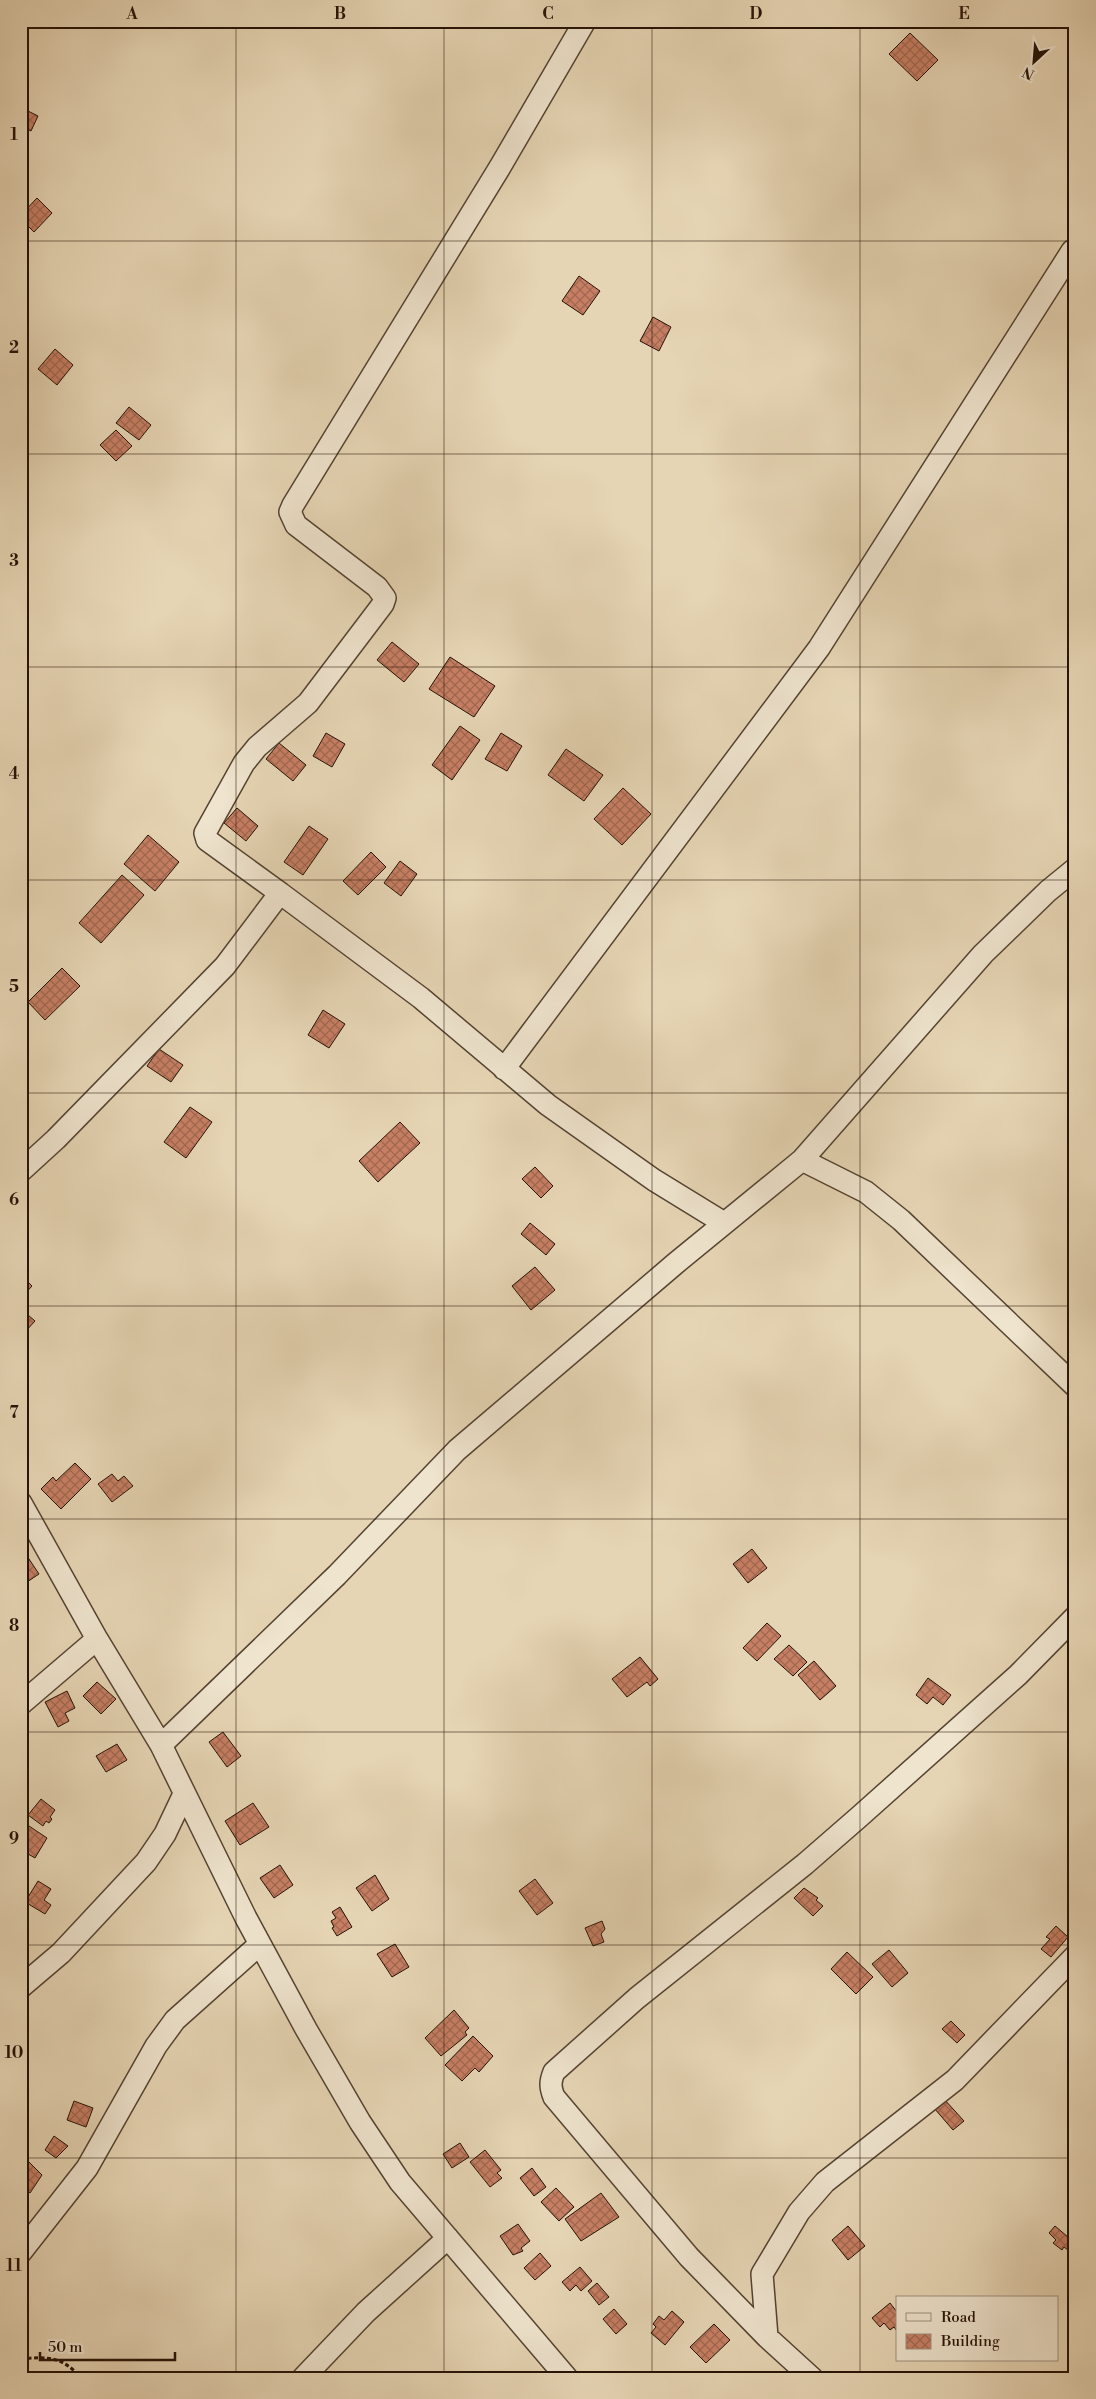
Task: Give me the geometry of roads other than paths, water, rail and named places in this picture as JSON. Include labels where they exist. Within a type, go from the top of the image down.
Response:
[{"type":"street","points":[[585,21],[495,175],[290,512],[296,525],[377,587],[385,598],[383,604],[308,703],[257,747],[244,763],[205,833],[207,840],[421,998],[548,1104],[646,1174],[724,1223]]},
{"type":"street","points":[[504,1069],[819,648],[1072,251]]},
{"type":"street","points":[[161,1745],[337,1575],[457,1450],[724,1223],[802,1160],[983,954],[1048,891],[1075,869]]},
{"type":"street","points":[[21,1171],[56,1139],[207,986],[254,930],[280,893]]},
{"type":"street","points":[[802,1160],[866,1192],[901,1220],[1075,1386]]},
{"type":"street","points":[[21,1503],[97,1639],[161,1745],[260,1944],[316,2046],[380,2155],[400,2182],[567,2378]]},
{"type":"street","points":[[812,2378],[767,2337],[689,2257],[554,2097],[550,2086],[554,2072],[637,1998],[805,1864],[859,1817],[1018,1675],[1075,1617]]},
{"type":"street","points":[[21,1704],[97,1639]]},
{"type":"street","points":[[21,1987],[61,1953],[146,1862],[165,1834],[184,1794]]},
{"type":"street","points":[[21,2252],[87,2168],[156,2046],[175,2020],[260,1944]]},
{"type":"street","points":[[767,2337],[762,2274],[799,2212],[825,2182],[955,2080],[1075,1956]]},
{"type":"street","points":[[303,2378],[366,2312],[448,2238]]}]
